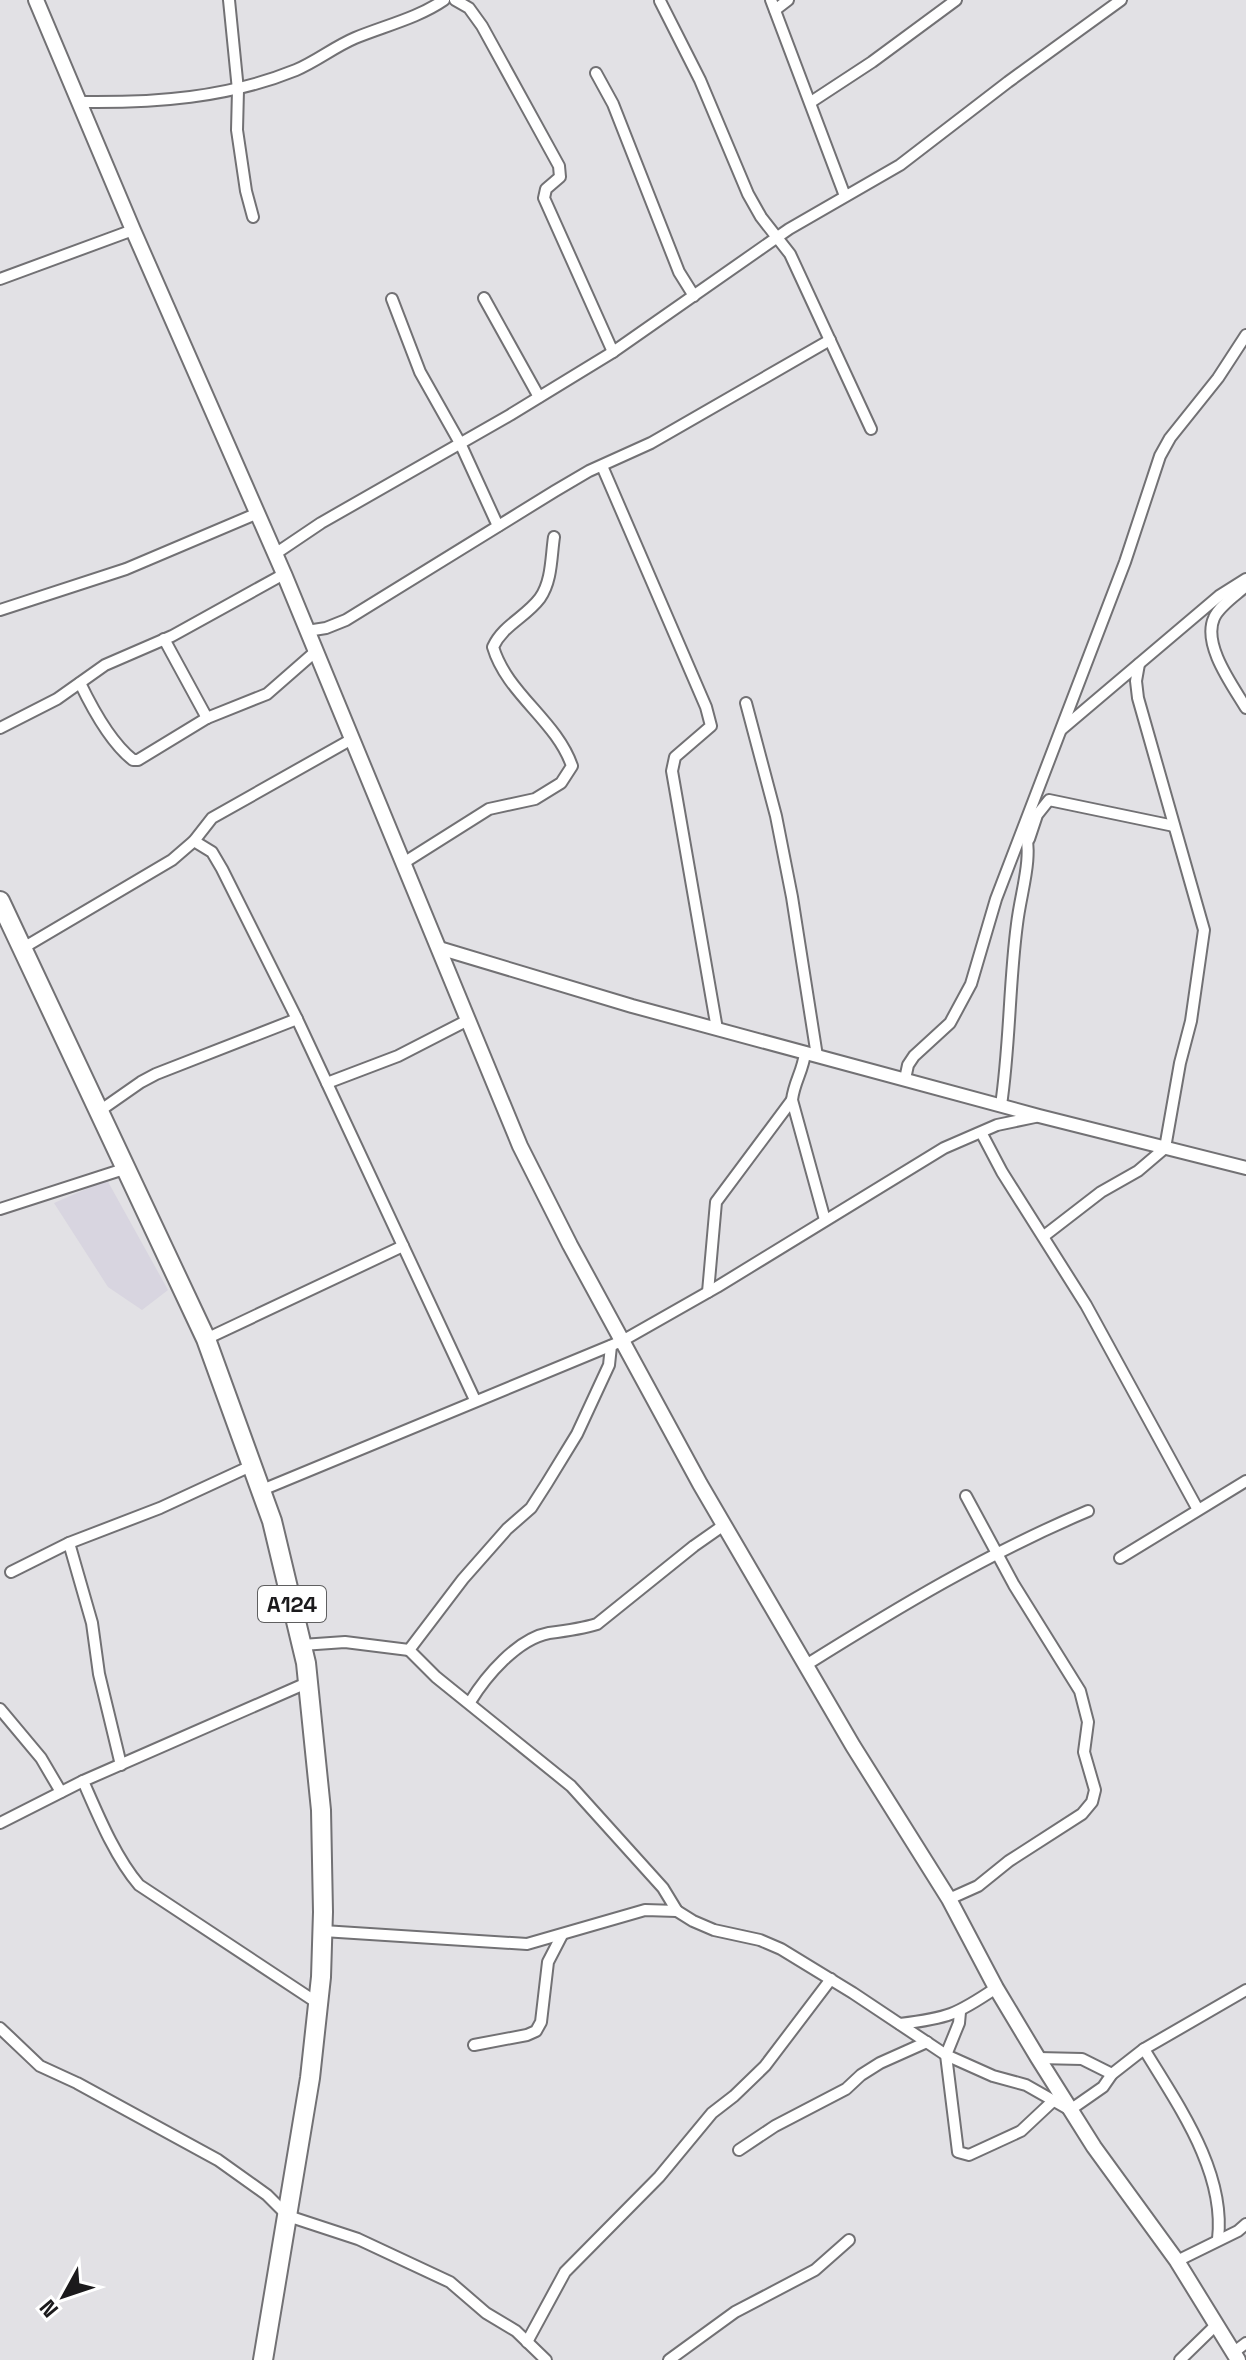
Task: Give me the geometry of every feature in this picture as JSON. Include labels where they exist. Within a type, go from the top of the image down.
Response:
[{"type":"highway","name":"A124","points":[[0,901],[206,1339],[272,1521],[309,1682],[321,1810],[323,1931],[319,2004],[310,2078],[263,2360]]},
{"type":"main road","points":[[36,0],[284,574],[520,1146],[617,1344],[806,1665],[949,1899],[996,1988],[1070,2110],[1239,2352]]},
{"type":"street","points":[[229,0],[238,90],[237,130],[253,217]]},
{"type":"street","points":[[81,102],[136,102],[238,90],[312,63],[340,45],[428,10],[444,0]]},
{"type":"street","points":[[455,0],[469,8],[482,26],[559,166],[560,177],[546,189],[544,198],[613,352]]},
{"type":"street","points":[[788,0],[773,5],[845,196]]},
{"type":"street","points":[[811,102],[956,0]]},
{"type":"street","points":[[275,554],[321,523],[613,352],[778,237],[926,147],[1008,82],[1121,0]]},
{"type":"street","points":[[660,1],[700,80],[748,194],[761,217],[790,254],[871,429]]},
{"type":"street","points":[[596,73],[613,104],[679,272],[694,296]]},
{"type":"street","points":[[0,279],[133,230]]},
{"type":"street","points":[[484,298],[539,397]]},
{"type":"street","points":[[392,299],[420,372],[460,443],[498,526]]},
{"type":"street","points":[[905,1079],[914,1056],[950,1023],[962,1005],[979,963],[982,939],[996,899],[1125,562],[1160,456],[1246,335]]},
{"type":"street","points":[[307,631],[346,620],[589,471],[651,443],[830,340]]},
{"type":"street","points":[[602,466],[682,649],[711,726],[675,757],[672,771],[717,1029]]},
{"type":"street","points":[[0,610],[126,569],[258,513]]},
{"type":"street","points":[[405,862],[489,809],[535,799],[561,783],[572,766],[565,748],[512,684],[497,661],[493,647],[498,635],[540,598],[549,581],[554,537]]},
{"type":"street","points":[[0,728],[57,699],[105,665],[164,639],[284,574]]},
{"type":"street","points":[[1060,731],[1219,596],[1246,579]]},
{"type":"street","points":[[1246,586],[1214,618],[1212,633],[1214,650],[1223,670],[1246,708]]},
{"type":"street","points":[[164,639],[207,718]]},
{"type":"street","points":[[80,683],[99,718],[133,760],[207,718],[267,694],[315,652]]},
{"type":"street","points":[[1044,1236],[1101,1192],[1138,1171],[1165,1148],[1191,1021],[1204,930],[1138,698],[1136,681],[1139,664]]},
{"type":"street","points":[[746,703],[776,816],[792,897],[811,1055],[793,1084],[792,1100],[825,1220]]},
{"type":"street","points":[[23,948],[172,860],[194,841],[212,818],[352,739]]},
{"type":"street","points":[[1028,841],[1037,815],[1049,800],[1174,826]]},
{"type":"street","points":[[1001,1105],[1008,1058],[1017,923],[1030,861],[1024,824]]},
{"type":"street","points":[[194,841],[212,852],[222,869],[297,1019],[475,1400]]},
{"type":"street","points":[[439,948],[520,974],[811,1055],[1246,1168]]},
{"type":"street","points":[[98,1112],[156,1074],[297,1019]]},
{"type":"street","points":[[327,1083],[398,1056],[468,1020]]},
{"type":"street","points":[[708,1292],[716,1202],[792,1100]]},
{"type":"street","points":[[262,1490],[617,1344],[944,1148],[997,1125],[1039,1116]]},
{"type":"street","points":[[982,1134],[1002,1172],[1086,1305],[1197,1508]]},
{"type":"street","points":[[0,1209],[124,1169]]},
{"type":"street","points":[[206,1339],[403,1246]]},
{"type":"street","points":[[409,1650],[463,1579],[507,1529],[531,1508],[577,1434],[617,1344]]},
{"type":"street","points":[[11,1572],[69,1543],[160,1508],[253,1465]]},
{"type":"street","points":[[1120,1558],[1197,1508],[1246,1481]]},
{"type":"street","points":[[949,1899],[978,1886],[1009,1861],[1082,1814],[1092,1802],[1095,1790],[1084,1752],[1088,1722],[1080,1691],[1057,1658],[966,1496]]},
{"type":"street","points":[[806,1665],[907,1602],[996,1552],[1088,1511]]},
{"type":"street","points":[[470,1702],[489,1677],[516,1651],[547,1634],[597,1624],[724,1525]]},
{"type":"street","points":[[69,1543],[92,1623],[99,1674],[121,1765]]},
{"type":"street","points":[[302,1645],[345,1642],[409,1650],[436,1677],[571,1786],[663,1888],[677,1911]]},
{"type":"street","points":[[0,1823],[83,1781],[309,1682]]},
{"type":"street","points":[[0,1709],[41,1758],[61,1792]]},
{"type":"street","points":[[83,1781],[103,1826],[139,1885],[319,2004]]},
{"type":"street","points":[[323,1931],[527,1944],[645,1910],[677,1911],[714,1930],[760,1940],[781,1949],[946,2055],[993,2076],[1026,2085],[1070,2110],[1103,2087],[1112,2074],[1144,2049],[1246,1990]]},
{"type":"street","points":[[474,2045],[527,2035],[539,2027],[548,1962],[562,1935]]},
{"type":"street","points":[[527,2342],[565,2272],[659,2177],[712,2113],[765,2066],[831,1979]]},
{"type":"street","points":[[900,2024],[940,2020],[960,2012],[996,1988]]},
{"type":"street","points":[[960,2012],[959,2023],[946,2055],[956,2148],[961,2155],[969,2155],[1021,2131],[1053,2101]]},
{"type":"street","points":[[1,2030],[40,2066],[218,2160],[267,2195],[288,2216],[358,2239],[450,2282],[546,2360]]},
{"type":"street","points":[[739,2150],[775,2126],[846,2089],[880,2063],[927,2042]]},
{"type":"street","points":[[1144,2049],[1185,2119],[1205,2161],[1213,2182],[1220,2226],[1218,2239]]},
{"type":"street","points":[[1038,2058],[1082,2059],[1112,2074]]},
{"type":"street","points":[[1177,2261],[1243,2229]]},
{"type":"street","points":[[669,2360],[735,2312],[815,2270],[849,2240]]},
{"type":"street","points":[[1180,2360],[1217,2324]]},
{"type":"shaded area","points":[[107,1180],[168,1290],[142,1310],[108,1287],[54,1203]]}]
